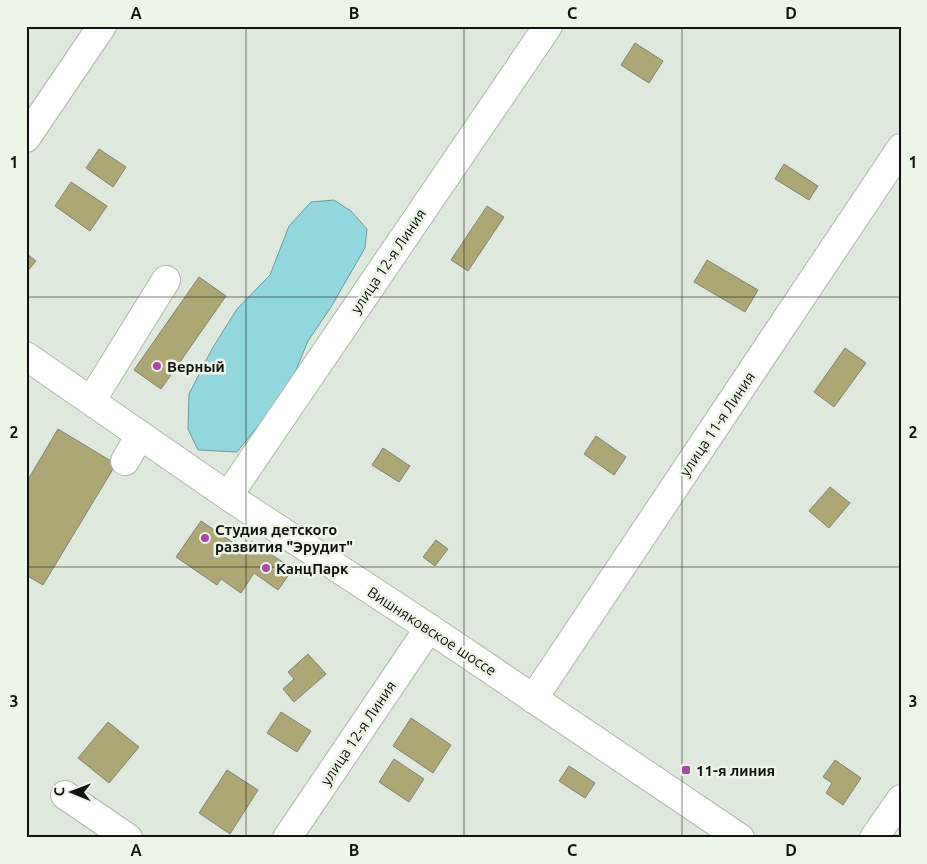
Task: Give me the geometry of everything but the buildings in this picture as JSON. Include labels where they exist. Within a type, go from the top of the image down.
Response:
[{"type":"street","points":[[26,138],[102,26]]},
{"type":"street","name":"улица 12-я Линия","points":[[228,496],[548,26]]},
{"type":"street","name":"улица 11-я Линия","points":[[534,699],[901,148]]},
{"type":"street","points":[[91,401],[166,280]]},
{"type":"street","name":"Вишняковское шоссе","points":[[26,356],[228,496],[534,699],[730,835]]},
{"type":"street","points":[[125,460],[140,435]]},
{"type":"street","name":"улица 12-я Линия","points":[[287,838],[429,628]]},
{"type":"street","points":[[66,795],[128,838]]},
{"type":"street","points":[[874,838],[901,799]]},
{"type":"water","points":[[334,200],[351,211],[367,229],[365,248],[331,307],[308,341],[288,389],[237,452],[198,450],[188,429],[189,394],[212,349],[237,309],[270,275],[289,226],[311,202]]},
{"type":"place","name":"Верный","points":[[157,366]]},
{"type":"place","name":"Студия детского развития \"Эрудит\"","points":[[205,538]]},
{"type":"place","name":"КанцПарк","points":[[266,568]]},
{"type":"place","name":"11-я линия","points":[[686,770]]}]
